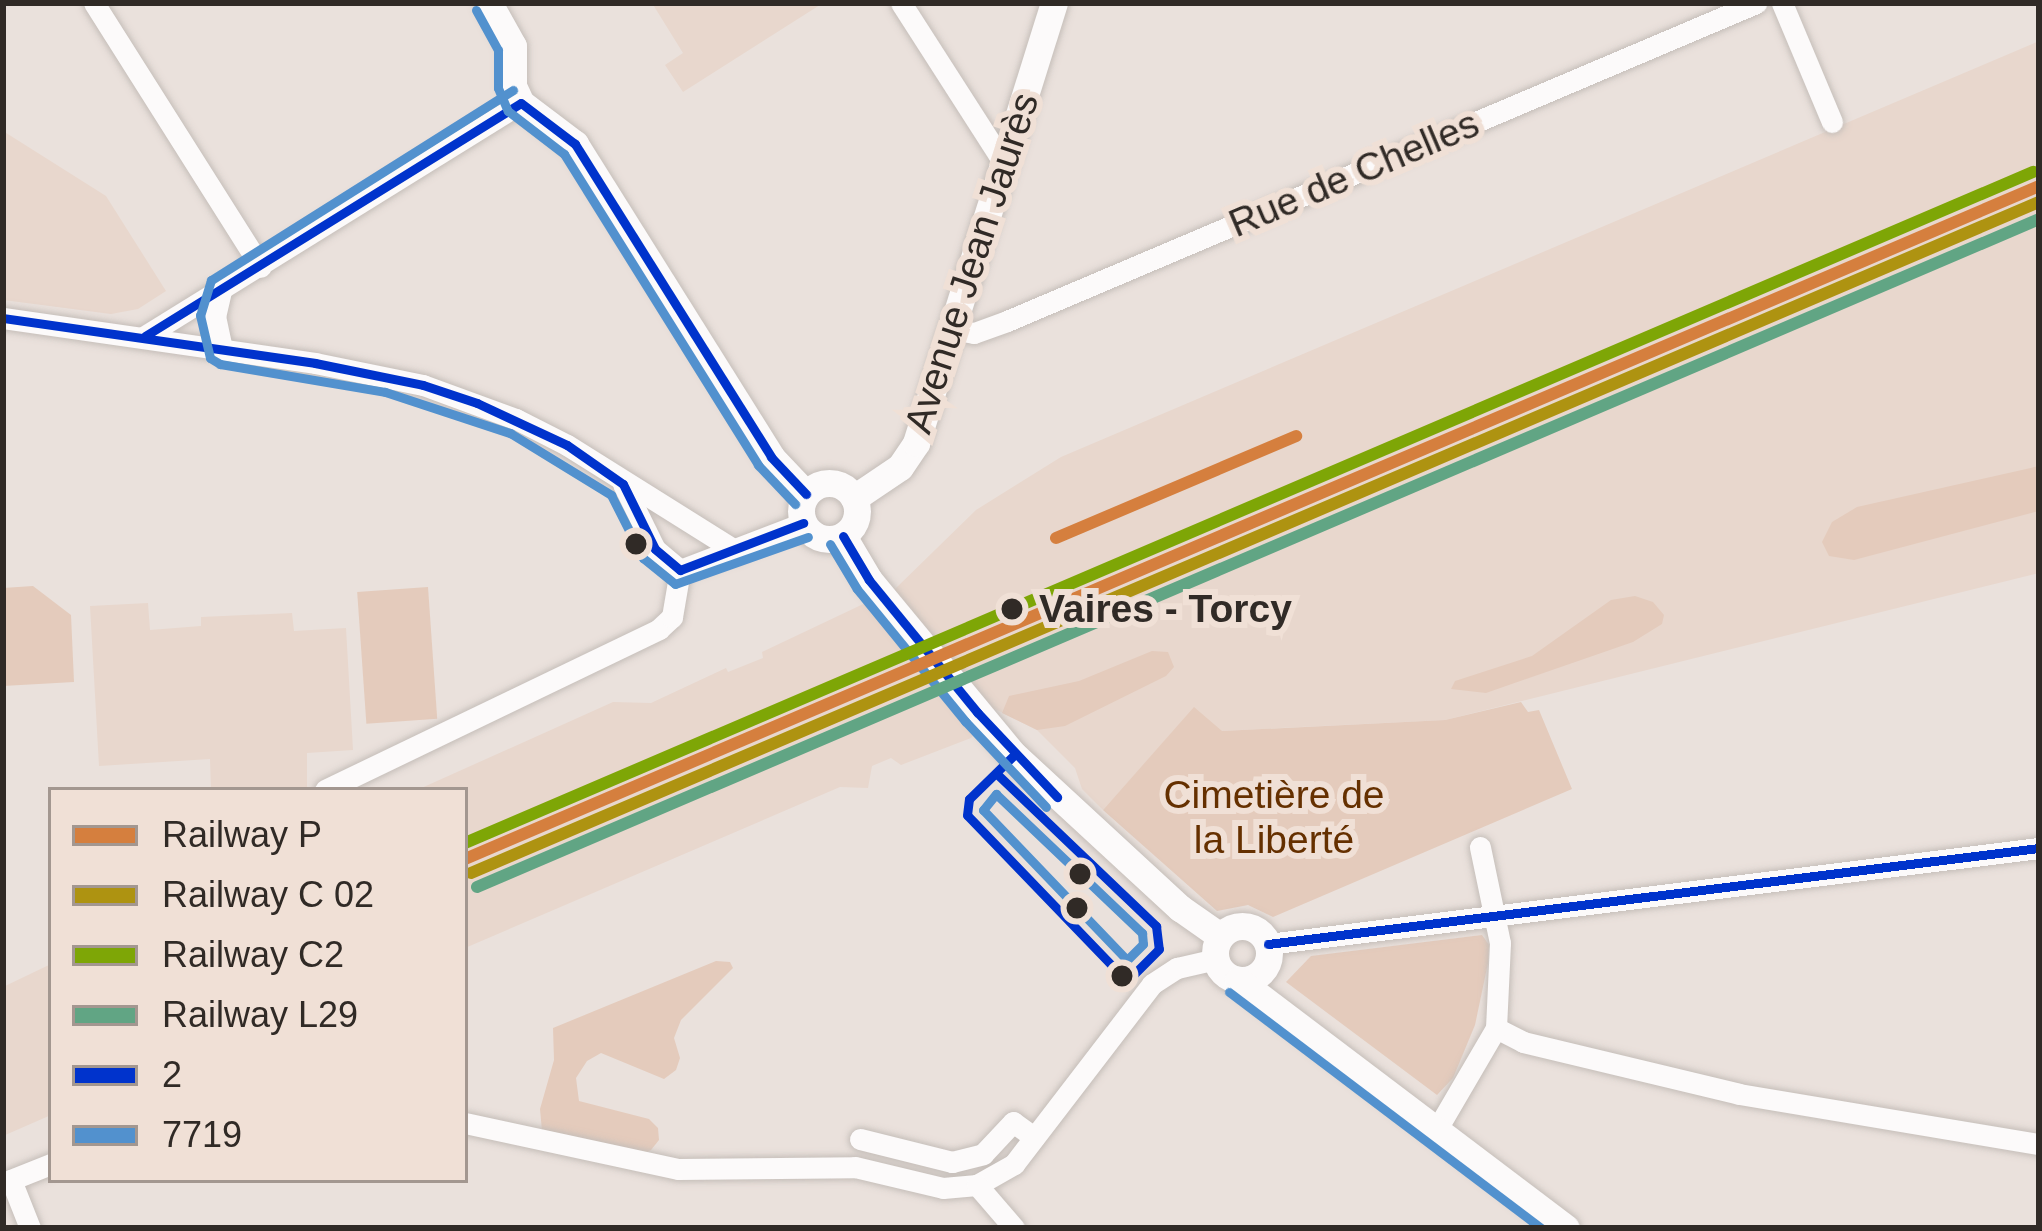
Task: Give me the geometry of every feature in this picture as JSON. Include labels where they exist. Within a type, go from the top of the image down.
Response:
[{"type":"main road","points":[[489,3],[513,46],[513,86],[521,103],[575,144],[771,458],[806,494]]},
{"type":"main road","name":"Avenue Jean Jaurès","points":[[854,498],[908,458],[1054,3]]},
{"type":"main road","points":[[829,483],[854,498],[856,520],[843,536],[821,539],[802,523],[806,494],[829,483]]},
{"type":"main road","points":[[843,536],[878,591],[977,712],[1054,794],[1218,947],[1223,973],[1256,964]]},
{"type":"main road","points":[[1218,947],[1234,927],[1250,927],[1256,964],[1277,1010],[1566,1228]]},
{"type":"street","points":[[94,3],[261,267]]},
{"type":"street","points":[[901,3],[1004,162]]},
{"type":"street","name":"Rue de Chelles","points":[[951,329],[974,333],[1007,321],[1756,3]]},
{"type":"street","points":[[1782,3],[1832,122]]},
{"type":"street","points":[[145,336],[521,103]]},
{"type":"street","points":[[221,291],[214,316],[222,349]]},
{"type":"street","points":[[3,318],[388,376],[477,403],[567,445],[736,551]]},
{"type":"street","points":[[623,484],[655,549],[680,570]]},
{"type":"street","points":[[680,570],[802,523]]},
{"type":"street","points":[[331,787],[659,629],[672,617],[680,570]]},
{"type":"street","points":[[1437,1129],[1496,1028],[1497,917],[1480,847]]},
{"type":"street","points":[[1256,964],[1497,917],[2039,848]]},
{"type":"street","points":[[468,1124],[678,1169],[856,1167],[943,1188],[977,1186],[1014,1164],[1152,984],[1218,947]]},
{"type":"street","points":[[1496,1028],[1523,1042],[1739,1094],[2039,1144]]},
{"type":"street","points":[[860,1139],[952,1162],[983,1154],[1012,1122],[1034,1137]]},
{"type":"street","points":[[30,1228],[7,1182],[48,1165]]},
{"type":"street","points":[[977,1186],[1014,1228]]},
{"type":"shaded area","points":[[652,3],[823,3],[683,92],[665,65],[683,53]]},
{"type":"shaded area","points":[[2039,41],[2039,573],[1445,720],[1221,731],[1194,708],[1103,810],[1082,789],[1075,768],[1037,730],[995,709],[971,738],[901,765],[891,758],[872,766],[868,788],[840,787],[468,947],[468,787],[424,787],[613,702],[651,703],[726,668],[728,672],[763,658],[762,652],[895,589],[976,510],[1061,457]]},
{"type":"shaded area","points":[[3,131],[106,196],[166,291],[138,309],[111,314],[3,300]]},
{"type":"shaded area","points":[[148,603],[150,630],[201,626],[201,617],[292,613],[294,631],[346,628],[353,750],[307,753],[307,787],[211,787],[210,759],[99,766],[90,606]]},
{"type":"shaded area","points":[[48,965],[48,1116],[3,1136],[3,987]]},
{"type":"green space","points":[[2039,466],[2039,511],[1854,560],[1829,556],[1822,542],[1832,522],[1857,507]]},
{"type":"green space","points":[[33,586],[71,615],[74,682],[3,686],[3,588]]},
{"type":"green space","points":[[428,587],[437,719],[366,724],[357,592]]},
{"type":"green space","points":[[1635,596],[1653,602],[1664,615],[1662,624],[1633,642],[1486,693],[1451,689],[1455,681],[1532,656],[1611,600]]},
{"type":"green space","points":[[1152,651],[1168,652],[1174,667],[1166,676],[1065,726],[1037,730],[1002,713],[1009,696],[1079,681]]},
{"type":"green space","name":"Cimetière de la Liberté","points":[[1521,702],[1528,712],[1539,710],[1572,789],[1273,917],[1248,905],[1217,911],[1103,810],[1194,707],[1222,731],[1445,720]]},
{"type":"green space","points":[[1482,935],[1489,945],[1488,963],[1475,1025],[1453,1078],[1437,1095],[1286,982],[1311,956]]},
{"type":"green space","points":[[716,961],[730,962],[733,968],[681,1020],[674,1038],[680,1058],[676,1070],[664,1079],[601,1053],[587,1061],[576,1078],[579,1101],[649,1119],[658,1128],[659,1140],[651,1150],[628,1161],[542,1131],[540,1109],[554,1060],[553,1028]]},
{"type":"rail line","name":"C2","points":[[468,842],[2033,172]]},
{"type":"rail line","name":"P","points":[[468,858],[2039,186]]},
{"type":"rail line","name":"L29","points":[[477,887],[2039,219]]},
{"type":"rail line","name":"P","points":[[1056,538],[1296,436]]},
{"type":"transit line","name":"7719","points":[[476,10],[498,50],[498,88],[508,111],[564,154],[758,465],[795,504]]},
{"type":"transit line","name":"7719","points":[[513,90],[211,280],[200,315],[210,358],[220,364],[385,392],[510,433],[611,495],[643,558],[675,584],[808,537]]},
{"type":"transit line","name":"2","points":[[145,336],[521,103],[575,144],[771,457],[806,494]]},
{"type":"transit line","points":[[471,873],[2039,202]]},
{"type":"transit line","name":"2","points":[[3,318],[315,363],[423,385],[477,403],[567,445],[623,484],[655,549],[680,570],[803,523]]},
{"type":"transit line","name":"2","points":[[843,536],[869,580],[977,712],[1057,797]]},
{"type":"transit line","name":"7719","points":[[830,544],[857,589],[965,721],[1046,807]]},
{"type":"transit line","name":"2","points":[[998,775],[1156,926],[1159,949],[1134,974],[1122,976],[967,815],[969,799],[1014,755]]},
{"type":"transit line","name":"7719","points":[[996,794],[1142,933],[1143,944],[1127,960],[983,810],[996,794]]},
{"type":"transit line","name":"2","points":[[1268,944],[2039,848]]},
{"type":"transit line","name":"7719","points":[[1229,992],[1541,1228]]},
{"type":"place","name":"Vaires - Torcy","points":[[1012,609]]}]
